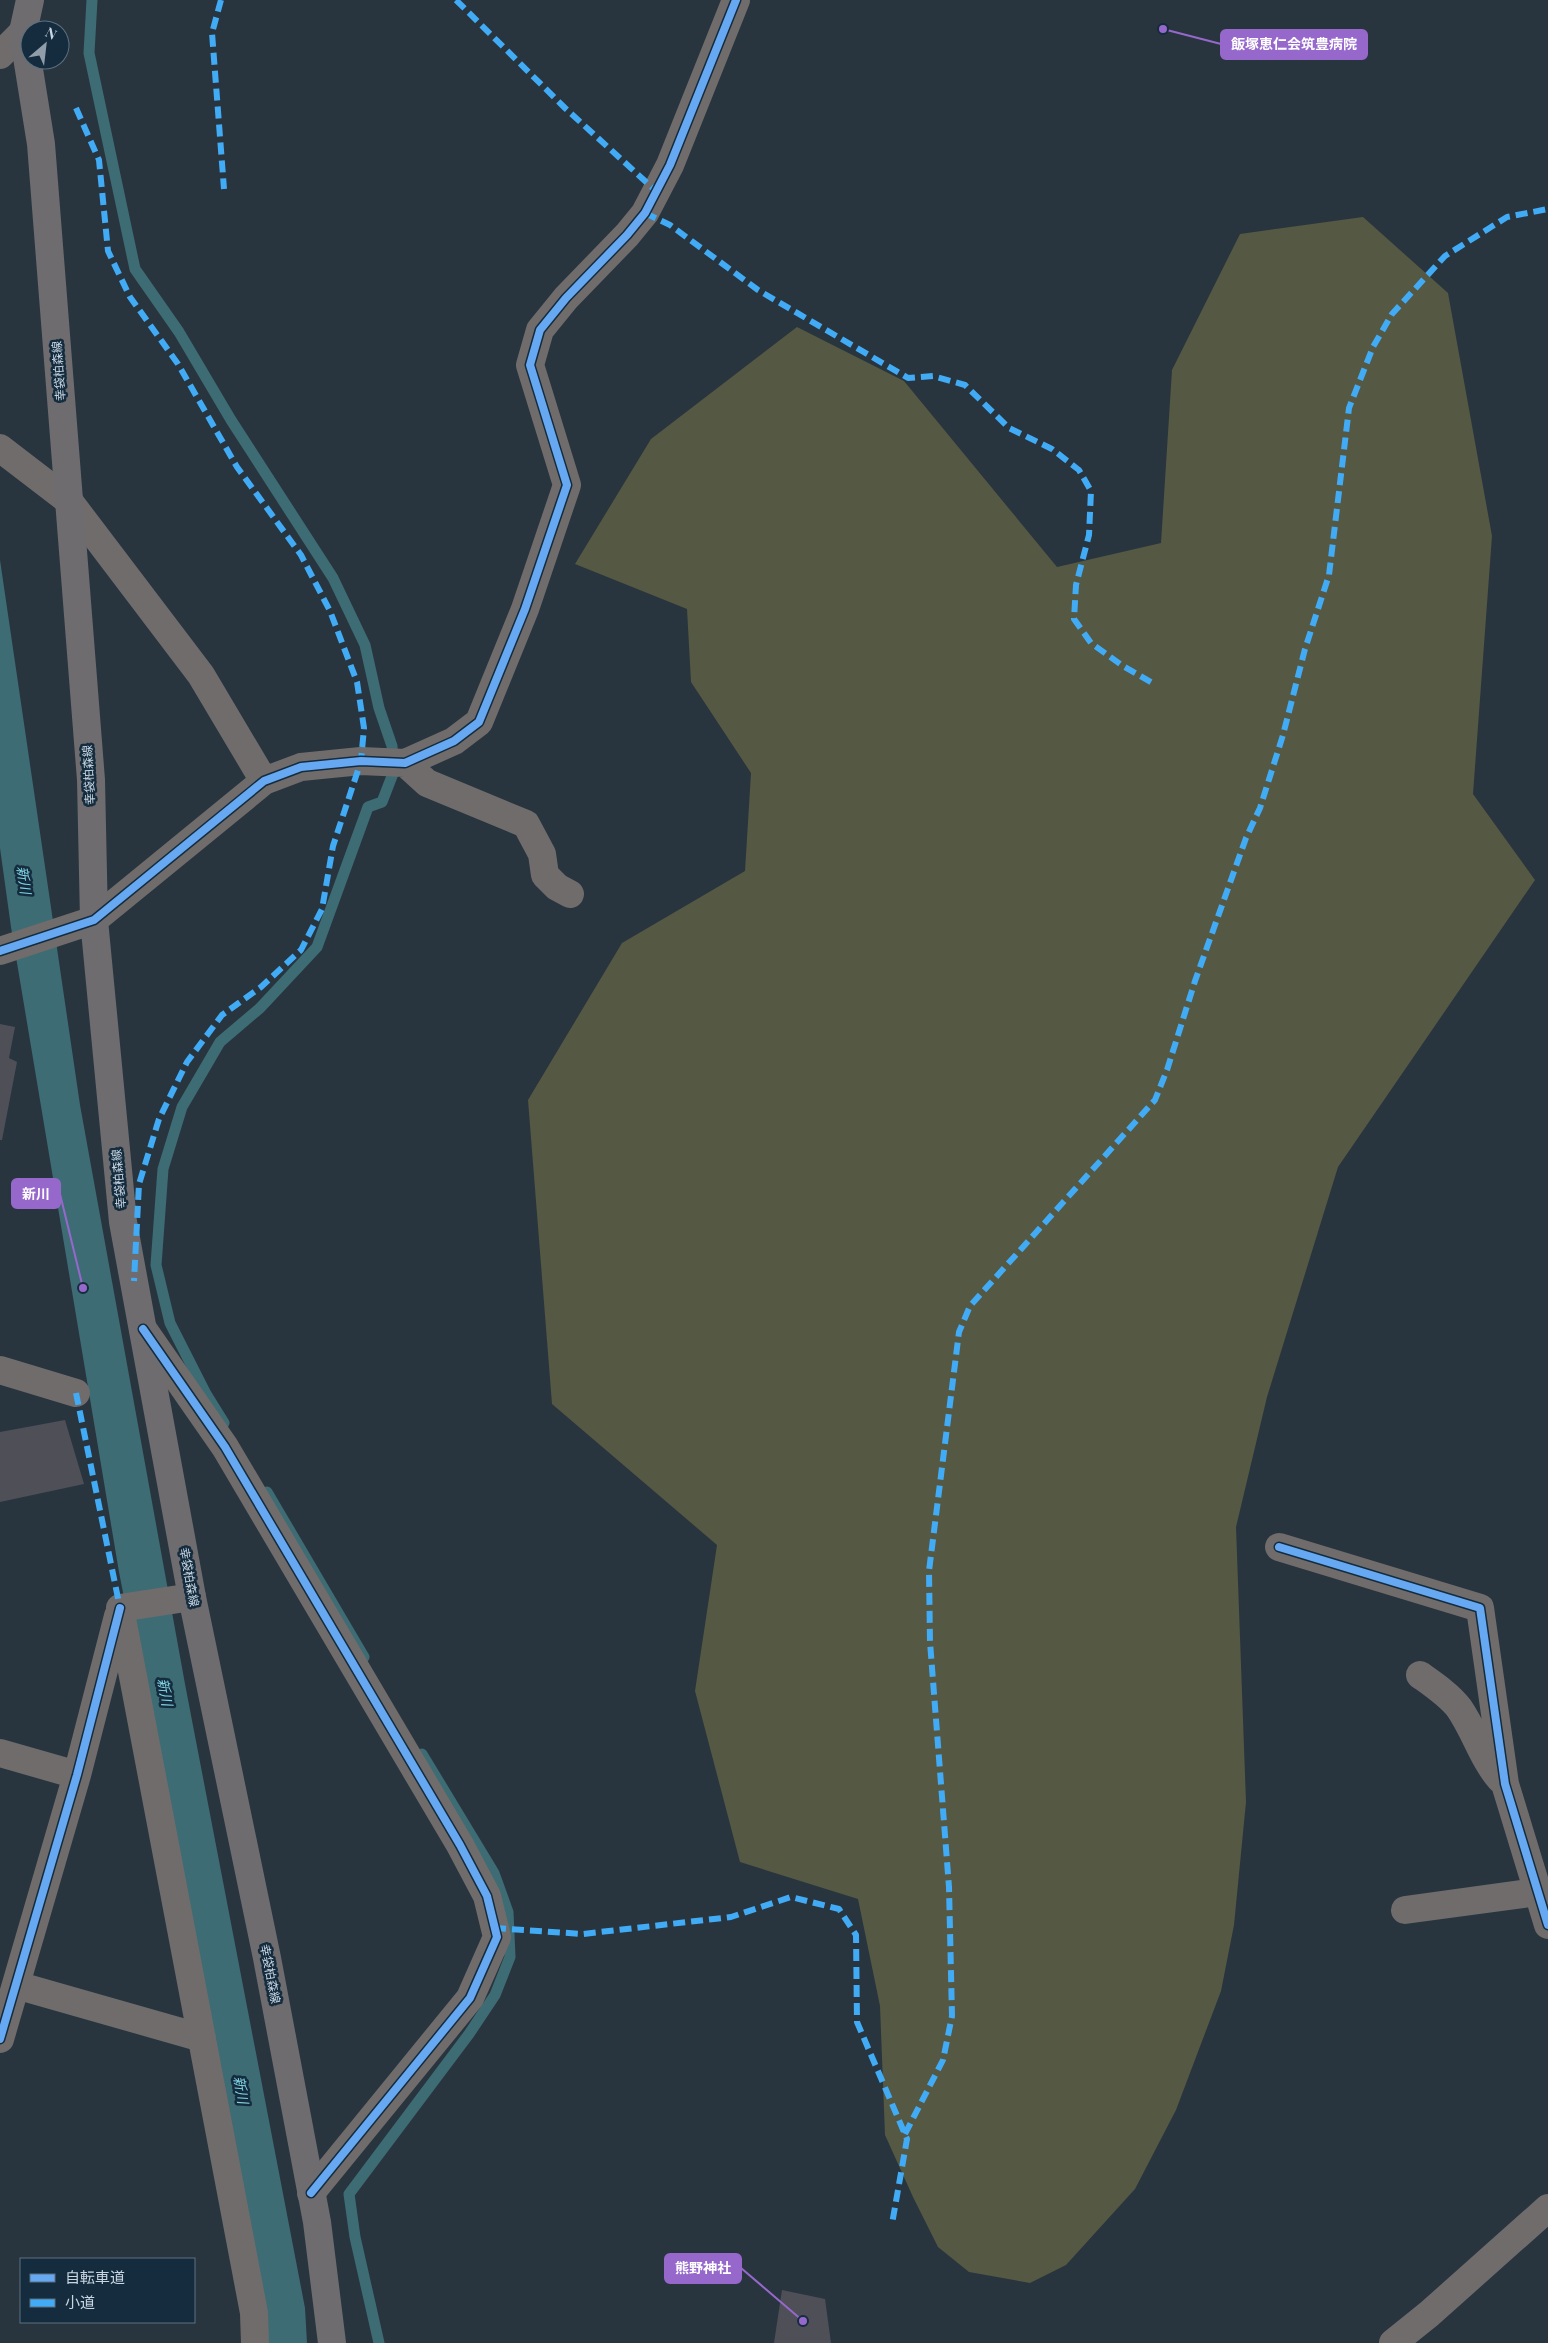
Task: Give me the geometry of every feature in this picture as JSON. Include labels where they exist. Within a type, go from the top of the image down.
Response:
[{"type":"main road","name":"幸袋柏森線","points":[[26,20],[30,0]]},
{"type":"main road","name":"幸袋柏森線","points":[[29,70],[41,144],[91,780],[94,920],[123,1222],[143,1329],[184,1598],[267,1958],[311,2193],[332,2343]]},
{"type":"street","points":[[5,949],[94,920],[264,781],[301,767],[361,761],[405,763],[454,741],[478,722],[525,609],[567,485],[530,365],[540,330],[566,298],[645,214],[670,164],[736,0]]},
{"type":"street","points":[[0,56],[20,35]]},
{"type":"street","points":[[0,448],[68,501],[201,675],[264,781]]},
{"type":"street","points":[[405,763],[427,783],[526,824],[542,854],[545,875],[557,887],[570,894]]},
{"type":"street","points":[[143,1329],[225,1447],[460,1845],[487,1896],[497,1937],[470,1998],[311,2193]]},
{"type":"street","points":[[0,1370],[76,1394]]},
{"type":"street","points":[[1279,1547],[1480,1608],[1505,1784],[1548,1925]]},
{"type":"street","points":[[120,1608],[184,1598]]},
{"type":"street","points":[[0,2038],[77,1775],[120,1608]]},
{"type":"street","points":[[120,1608],[254,2313],[255,2343]]},
{"type":"street","points":[[1420,1675],[1440,1689],[1459,1709],[1491,1768],[1505,1784]]},
{"type":"street","points":[[0,1753],[77,1775]]},
{"type":"street","points":[[1405,1910],[1537,1892]]},
{"type":"street","points":[[16,1985],[202,2038]]},
{"type":"street","points":[[1393,2343],[1548,2208]]},
{"type":"green space","points":[[1363,217],[1448,293],[1492,536],[1473,794],[1535,880],[1338,1167],[1267,1397],[1236,1527],[1246,1802],[1234,1925],[1221,1991],[1176,2110],[1135,2189],[1066,2265],[1030,2283],[969,2272],[938,2247],[885,2135],[880,2006],[858,1899],[740,1862],[695,1691],[717,1545],[552,1404],[528,1100],[622,943],[745,871],[751,773],[691,682],[687,609],[575,564],[651,439],[797,327],[904,381],[1057,567],[1161,543],[1172,370],[1240,234]]},
{"type":"water","points":[[0,560],[80,1105],[185,1684],[305,2308],[307,2343],[266,2343],[262,2299],[119,1572],[11,927],[0,848]]},
{"type":"building","points":[[0,1024],[15,1027],[9,1058],[17,1062],[2,1140],[0,1140]]},
{"type":"building","points":[[65,1420],[84,1484],[0,1502],[0,1432]]},
{"type":"building","points":[[782,2290],[825,2299],[831,2343],[774,2343]]},
{"type":"waterway","points":[[92,0],[89,53],[135,269],[179,332],[231,420],[333,578],[365,645],[379,708],[392,746],[394,771],[382,802],[368,807],[317,947],[260,1008],[220,1042],[182,1107],[163,1169],[156,1265],[170,1323],[206,1394],[224,1423]]},
{"type":"waterway","points":[[267,1492],[364,1657]]},
{"type":"waterway","points":[[379,2343],[355,2237],[349,2194],[469,2034],[495,1995],[510,1957],[508,1912],[494,1873],[422,1754]]},
{"type":"marked path","points":[[221,0],[212,33],[224,189]]},
{"type":"marked path","points":[[456,0],[565,108],[656,191]]},
{"type":"marked path","points":[[76,108],[99,160],[108,251],[130,297],[178,364],[237,467],[301,555],[330,611],[357,682],[364,728],[361,761],[333,846],[322,909],[301,950],[261,987],[222,1015],[187,1062],[159,1119],[139,1184],[134,1281]]},
{"type":"marked path","points":[[905,2134],[943,2060],[952,2016],[949,1887],[930,1642],[929,1571],[959,1332],[970,1306],[1155,1100],[1246,838],[1260,808],[1283,735],[1305,649],[1329,575],[1349,408],[1373,347],[1392,314],[1445,256],[1507,217],[1548,209]]},
{"type":"marked path","points":[[645,213],[670,225],[758,290],[908,378],[933,376],[965,385],[1009,428],[1052,449],[1079,470],[1091,491],[1089,535],[1076,585],[1074,619],[1091,643],[1123,666],[1156,685]]},
{"type":"marked path","points":[[76,1393],[120,1608]]},
{"type":"marked path","points":[[494,1928],[583,1934],[731,1917],[791,1897],[839,1909],[856,1935],[857,2022],[907,2139],[892,2224]]},
{"type":"cycle path","points":[[0,951],[94,920],[264,781],[301,767],[361,761],[405,763],[454,741],[479,722],[525,609],[567,485],[530,365],[540,330],[566,298],[627,235],[645,213],[670,165],[736,0]]},
{"type":"cycle path","points":[[143,1329],[225,1447],[460,1845],[487,1896],[497,1937],[470,1998],[311,2193]]},
{"type":"cycle path","points":[[1279,1547],[1480,1608],[1505,1784],[1548,1925]]},
{"type":"cycle path","points":[[0,2039],[77,1775],[120,1608]]},
{"type":"place","name":"飯塚恵仁会筑豊病院","points":[[1163,29]]},
{"type":"place","name":"新川","points":[[83,1288]]},
{"type":"place","name":"熊野神社","points":[[803,2321]]}]
